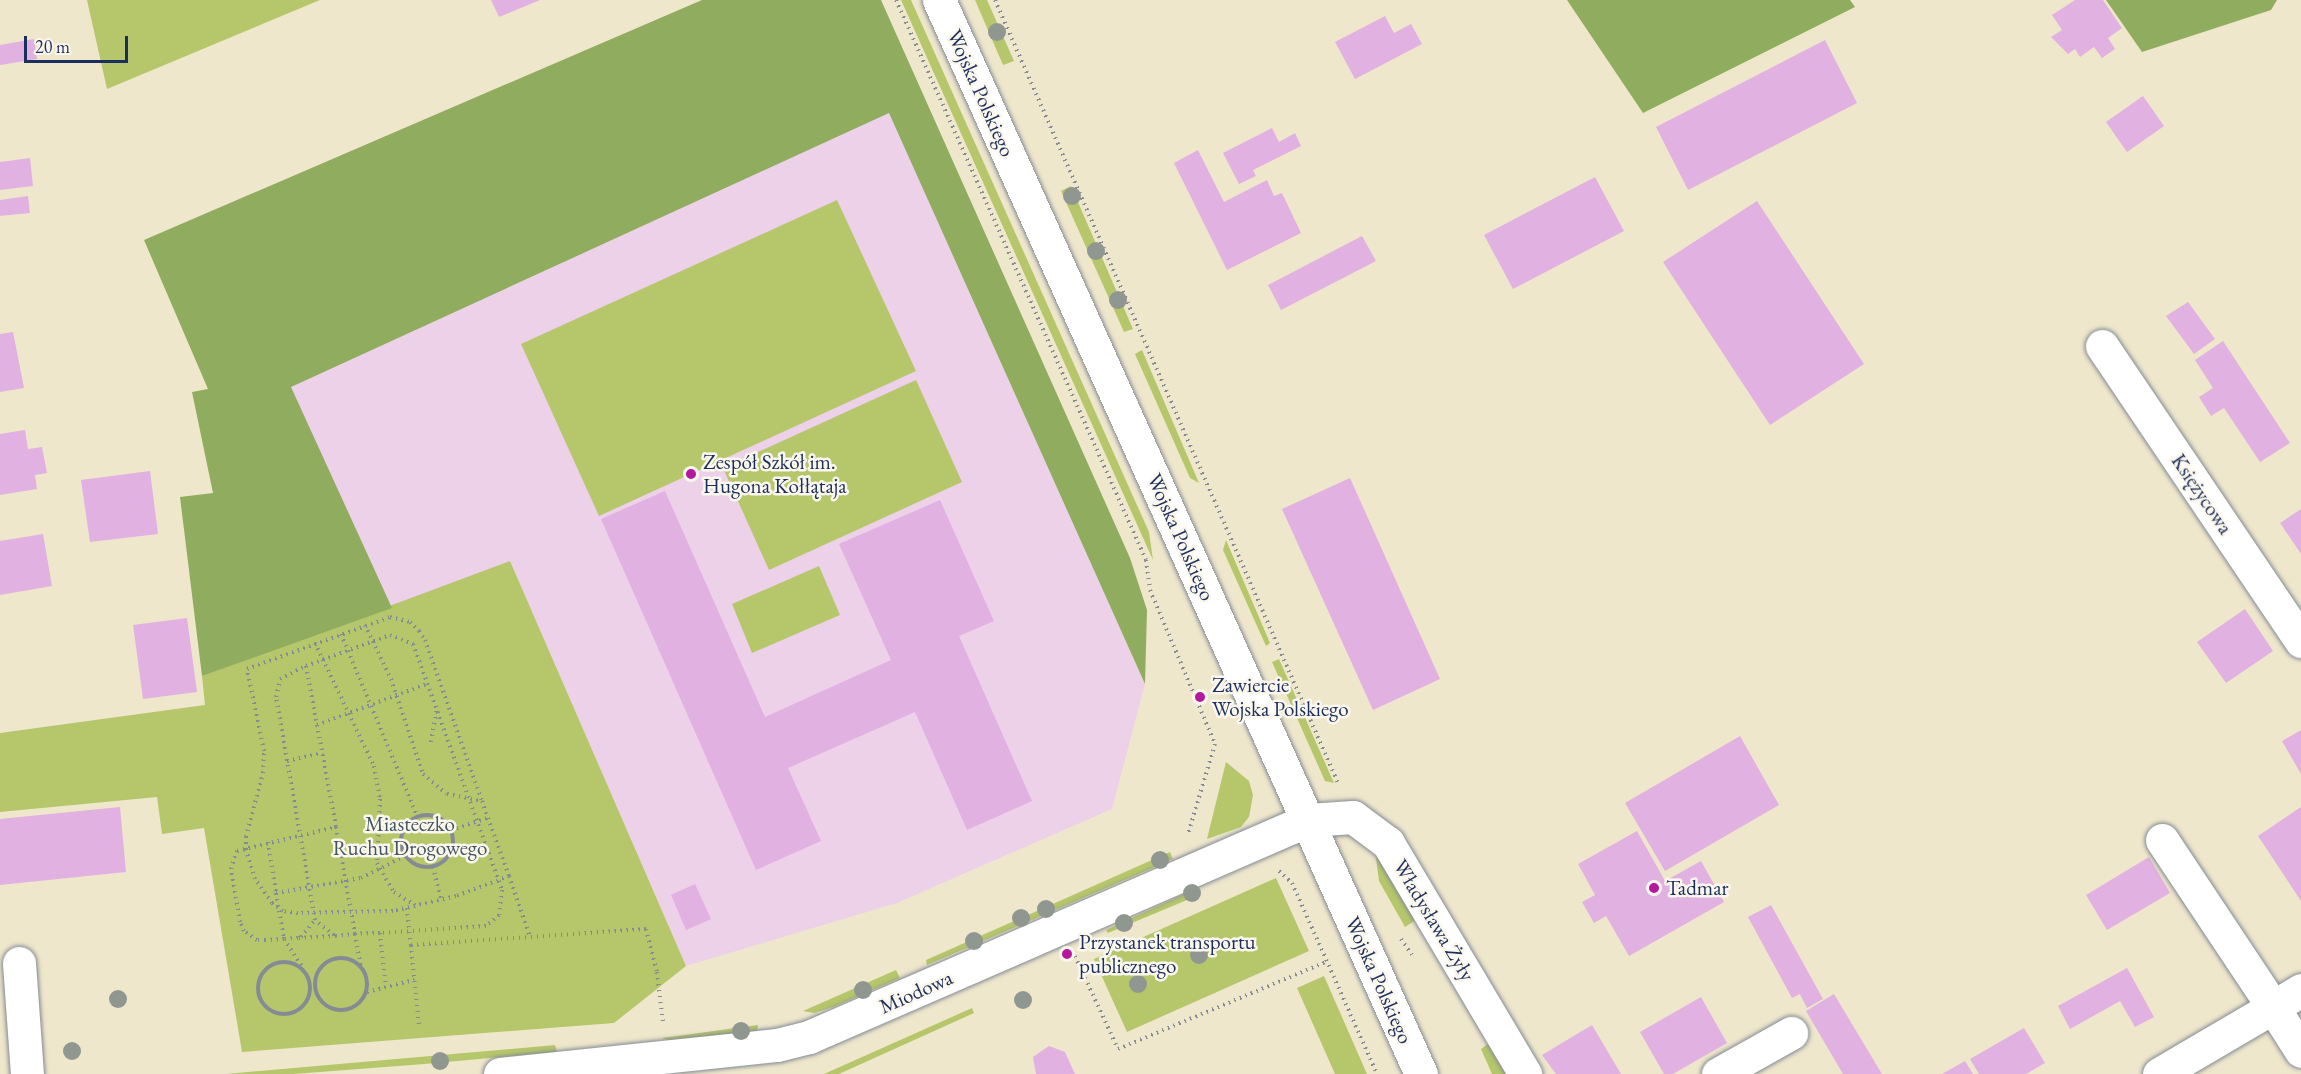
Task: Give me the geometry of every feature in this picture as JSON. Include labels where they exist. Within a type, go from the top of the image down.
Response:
[{"type":"street","name":"Wojska Polskiego","points":[[939,0],[1421,1074]]},
{"type":"street","name":"Księżycowa","points":[[2102,346],[2301,641]]},
{"type":"street","points":[[1308,820],[1353,817]]},
{"type":"street","name":"Władysława Żyły","points":[[1353,817],[1388,843],[1526,1074]]},
{"type":"street","name":"Miodowa","points":[[500,1074],[615,1069],[777,1045],[809,1036],[1308,820]]},
{"type":"street","points":[[2162,840],[2301,1051]]},
{"type":"street","points":[[19,963],[27,1074]]},
{"type":"street","points":[[2159,1074],[2301,990]]},
{"type":"street","points":[[1718,1074],[1791,1033]]},
{"type":"path","points":[[896,0],[1146,560],[1150,590],[1215,744],[1187,836]]},
{"type":"path","points":[[995,0],[1353,817]]},
{"type":"path","points":[[509,876],[441,900],[407,908],[315,917],[279,909],[255,879],[246,846],[264,773],[261,734],[247,669],[390,617],[410,622],[419,631],[482,801],[509,876],[530,937]]},
{"type":"path","points":[[365,626],[396,695],[423,774],[437,789],[482,801]]},
{"type":"path","points":[[341,634],[417,816]]},
{"type":"path","points":[[336,827],[300,835],[268,842],[246,846],[237,851],[231,869],[240,921],[244,931],[257,940],[284,939],[336,936],[355,934],[380,933],[490,924],[502,908],[500,880],[471,799],[418,654],[405,638],[390,635],[373,640],[285,674],[277,685],[287,761],[300,835],[315,917],[321,929],[336,936]]},
{"type":"path","points":[[315,643],[350,712],[377,776],[380,811],[376,854],[381,871],[394,892],[418,906]]},
{"type":"path","points":[[268,842],[284,939],[325,1004],[341,1010],[358,1004],[366,993],[368,981],[361,967],[306,666]]},
{"type":"path","points":[[317,725],[429,683]]},
{"type":"path","points":[[430,742],[437,706]]},
{"type":"path","points":[[287,761],[322,753]]},
{"type":"path","points":[[417,816],[439,818],[451,830],[449,856],[433,867],[418,866],[405,856],[401,848],[402,831],[417,816]]},
{"type":"path","points":[[451,830],[488,818]]},
{"type":"path","points":[[276,893],[310,890],[346,882],[381,871],[405,856]]},
{"type":"path","points":[[433,867],[441,900]]},
{"type":"path","points":[[1276,870],[1292,883],[1377,1074]]},
{"type":"path","points":[[407,908],[419,1027]]},
{"type":"path","points":[[298,938],[312,928],[315,917]]},
{"type":"path","points":[[411,945],[646,929],[657,972],[664,1027]]},
{"type":"path","points":[[1397,931],[1418,964]]},
{"type":"path","points":[[380,933],[386,987]]},
{"type":"path","points":[[1075,956],[1118,1049],[1328,961]]},
{"type":"path","points":[[315,988],[317,973],[328,960],[345,957],[361,967]]},
{"type":"path","points":[[304,970],[280,962],[265,970],[258,986],[262,1002],[276,1013],[293,1013],[307,1002],[309,977]]},
{"type":"path","points":[[366,993],[414,980]]},
{"type":"path","points":[[655,1028],[675,1026]]},
{"type":"shaded area","name":"Zespół Szkół im. Hugona Kołłątaja","points":[[889,112],[1145,684],[1112,809],[897,903],[686,966],[510,561],[392,608],[290,387]]},
{"type":"green space","points":[[87,0],[320,0],[107,89]]},
{"type":"green space","points":[[702,0],[881,0],[1130,558],[1147,610],[1145,684],[889,113],[291,387],[392,608],[202,676],[180,497],[213,493],[192,392],[208,389],[144,240]]},
{"type":"green space","points":[[901,0],[911,0],[1149,532],[1153,560]]},
{"type":"green space","points":[[975,0],[987,0],[1014,61],[1003,65]]},
{"type":"green space","points":[[1567,0],[1850,0],[1855,7],[1643,113]]},
{"type":"green space","points":[[2106,0],[2277,0],[2271,10],[2142,52]]},
{"type":"green space","points":[[1071,186],[1133,329],[1124,332],[1061,191]]},
{"type":"green space","points":[[837,200],[916,371],[599,516],[521,344]]},
{"type":"green space","points":[[1142,350],[1199,483],[1190,478],[1135,354]]},
{"type":"green space","points":[[916,380],[962,482],[769,570],[723,468]]},
{"type":"green space","points":[[1226,540],[1270,643],[1266,646],[1223,550]]},
{"type":"green space","name":"Miasteczko Ruchu Drogowego","points":[[510,561],[686,966],[614,1023],[242,1052],[204,828],[162,834],[157,797],[0,812],[0,733],[205,705],[202,676]]},
{"type":"green space","points":[[819,566],[840,615],[752,653],[732,604]]},
{"type":"green space","points":[[1279,659],[1334,783],[1325,781],[1272,662]]},
{"type":"green space","points":[[1226,762],[1249,781],[1253,795],[1249,817],[1241,827],[1207,839]]},
{"type":"green space","points":[[1170,852],[1173,859],[927,965],[926,960]]},
{"type":"green space","points":[[1376,858],[1380,858],[1416,920],[1405,927],[1379,881]]},
{"type":"green space","points":[[1276,878],[1309,951],[1127,1032],[1094,959]]},
{"type":"green space","points":[[1195,889],[1199,895],[1108,933],[1106,930]]},
{"type":"green space","points":[[896,970],[900,978],[833,1007],[814,1013],[803,1011]]},
{"type":"green space","points":[[1324,976],[1367,1074],[1335,1074],[1297,988]]},
{"type":"green space","points":[[972,1008],[974,1013],[839,1074],[824,1074]]},
{"type":"green space","points":[[758,1025],[757,1032],[673,1042],[662,1038]]},
{"type":"green space","points":[[1488,1044],[1506,1074],[1492,1074],[1481,1049]]},
{"type":"green space","points":[[555,1045],[557,1052],[424,1064],[294,1074],[226,1074]]},
{"type":"building","points":[[491,0],[540,0],[499,17]]},
{"type":"building","points":[[2075,0],[2103,0],[2122,28],[2108,38],[2115,49],[2102,58],[2094,47],[2080,57],[2075,49],[2068,54],[2051,37],[2062,30],[2052,15]]},
{"type":"building","points":[[1385,16],[1394,33],[1411,24],[1422,44],[1355,79],[1335,42]]},
{"type":"building","points":[[34,39],[37,59],[0,65],[0,45]]},
{"type":"building","points":[[1825,40],[1857,103],[1688,190],[1656,127]]},
{"type":"building","points":[[2143,96],[2164,126],[2127,152],[2106,122]]},
{"type":"building","points":[[1272,128],[1279,142],[1295,133],[1301,146],[1253,170],[1256,176],[1239,184],[1223,153]]},
{"type":"building","points":[[1198,150],[1224,202],[1267,180],[1274,196],[1282,193],[1301,233],[1227,270],[1174,163]]},
{"type":"building","points":[[30,158],[33,186],[0,190],[0,162]]},
{"type":"building","points":[[1595,177],[1624,231],[1513,289],[1484,235]]},
{"type":"building","points":[[28,196],[30,213],[0,216],[0,200]]},
{"type":"building","points":[[1757,201],[1864,364],[1770,425],[1663,262]]},
{"type":"building","points":[[1362,236],[1376,261],[1281,310],[1268,285]]},
{"type":"building","points":[[2188,302],[2215,339],[2194,354],[2166,316]]},
{"type":"building","points":[[13,332],[24,388],[0,392],[0,334]]},
{"type":"building","points":[[2223,341],[2290,443],[2260,462],[2224,408],[2211,416],[2199,397],[2213,388],[2195,360]]},
{"type":"building","points":[[25,430],[28,449],[42,447],[47,473],[35,475],[37,489],[0,495],[0,434]]},
{"type":"building","points":[[150,471],[158,534],[90,542],[81,480]]},
{"type":"building","points":[[1350,478],[1440,679],[1373,710],[1282,509]]},
{"type":"building","points":[[665,491],[765,717],[891,660],[839,544],[940,500],[994,621],[959,636],[1032,801],[967,830],[915,712],[788,768],[821,841],[756,870],[601,519]]},
{"type":"building","points":[[2301,509],[2301,554],[2280,523]]},
{"type":"building","points":[[43,534],[52,586],[0,595],[0,541]]},
{"type":"building","points":[[2245,609],[2273,651],[2226,683],[2197,642]]},
{"type":"building","points":[[187,618],[197,692],[143,699],[133,625]]},
{"type":"building","points":[[2301,730],[2301,774],[2282,741]]},
{"type":"building","points":[[1740,736],[1779,805],[1665,871],[1625,803]]},
{"type":"building","points":[[120,807],[126,872],[0,885],[0,819]]},
{"type":"building","points":[[2301,807],[2301,901],[2258,836]]},
{"type":"building","name":"Tadmar","points":[[1637,831],[1665,881],[1701,861],[1724,902],[1629,956],[1606,916],[1594,923],[1582,902],[1595,895],[1578,864]]},
{"type":"building","points":[[2149,857],[2170,893],[2107,930],[2086,895]]},
{"type":"building","points":[[695,884],[711,919],[686,930],[671,895]]},
{"type":"building","points":[[1771,905],[1823,999],[1807,1008],[1800,994],[1792,998],[1748,917]]},
{"type":"building","points":[[2127,968],[2154,1017],[2135,1027],[2120,1001],[2070,1029],[2058,1006]]},
{"type":"building","points":[[1834,994],[1882,1074],[1843,1074],[1806,1011]]},
{"type":"building","points":[[1701,997],[1727,1043],[1673,1074],[1664,1074],[1640,1032]]},
{"type":"building","points":[[1592,1025],[1621,1074],[1556,1074],[1542,1055]]},
{"type":"building","points":[[2024,1028],[2045,1063],[2026,1074],[1979,1074],[1970,1059]]},
{"type":"building","points":[[1049,1046],[1065,1052],[1075,1074],[1036,1074],[1033,1057]]},
{"type":"building","points":[[1965,1061],[1973,1074],[1942,1074]]},
{"type":"place","name":"Zespół Szkół im. Hugona Kołłątaja","points":[[691,474]]},
{"type":"place","name":"Zawiercie Wojska Polskiego","points":[[1200,697]]},
{"type":"place","name":"Tadmar","points":[[1654,888]]},
{"type":"place","name":"Przystanek transportu publicznego","points":[[1067,954]]}]
